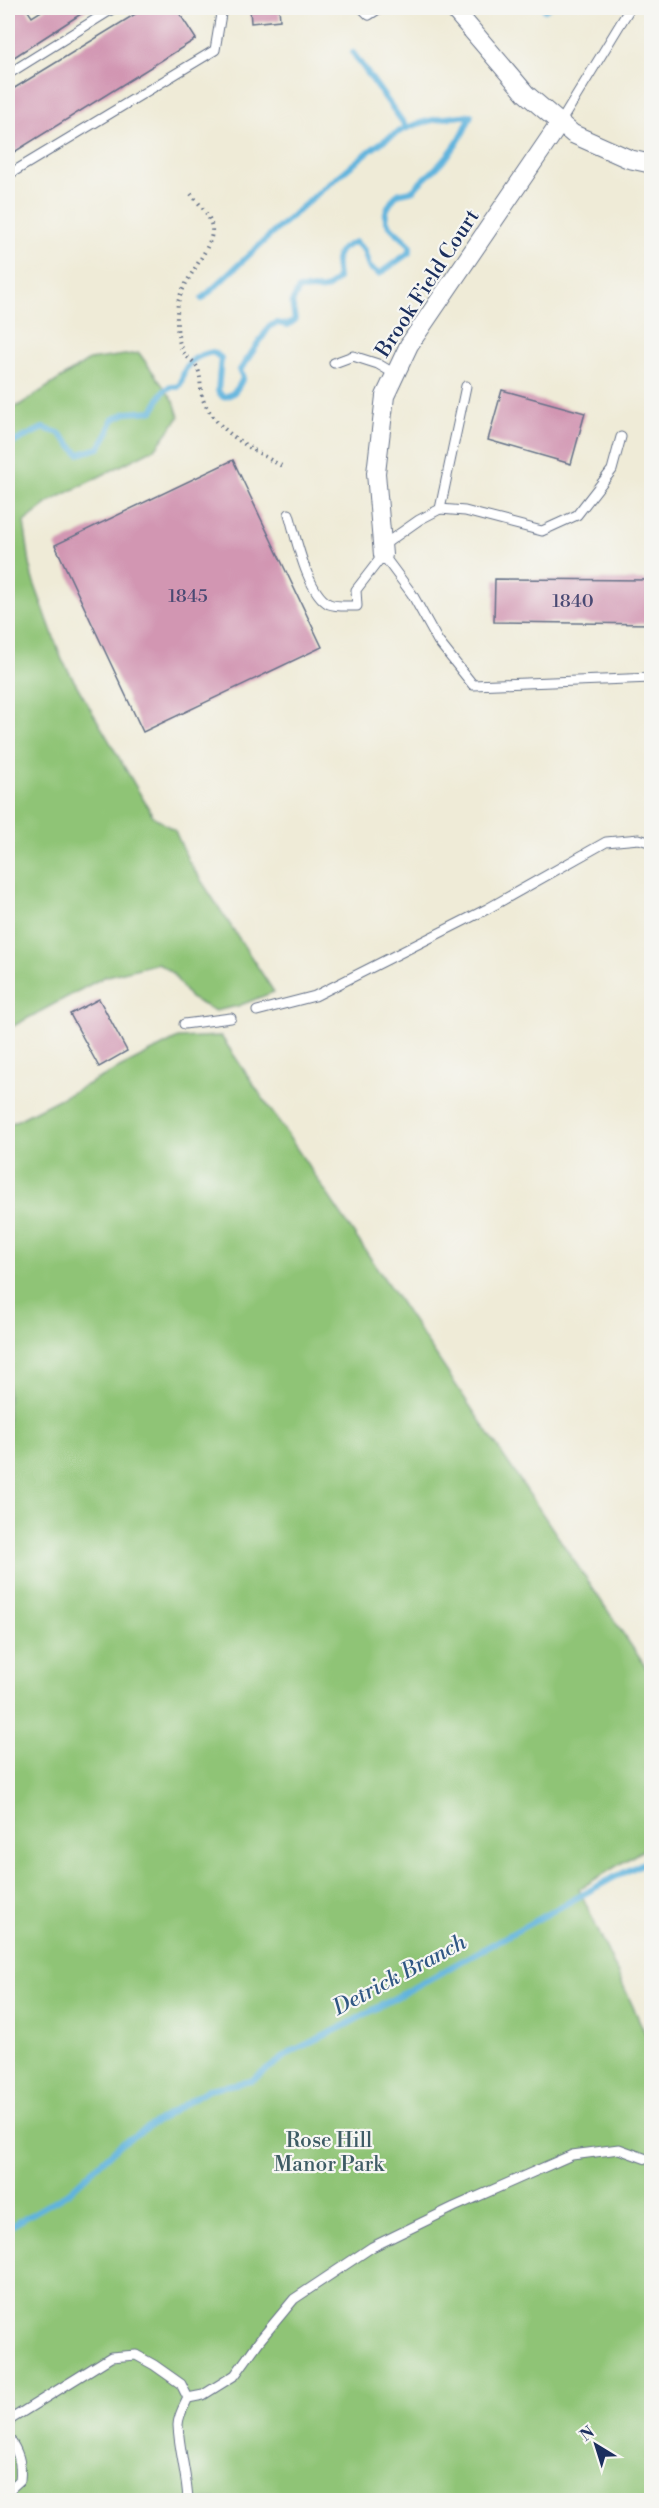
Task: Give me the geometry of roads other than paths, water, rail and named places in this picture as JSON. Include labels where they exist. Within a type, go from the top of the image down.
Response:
[{"type":"street","points":[[453,8],[526,94],[573,134],[619,154],[651,164]]},
{"type":"street","name":"Brook Field Court","points":[[383,551],[376,473],[385,396],[409,345],[560,123]]},
{"type":"lane","points":[[8,74],[114,8]]},
{"type":"lane","points":[[8,175],[215,50],[222,8]]},
{"type":"lane","points":[[362,8],[369,15],[380,8]]},
{"type":"lane","points":[[560,123],[630,8]]},
{"type":"lane","points":[[334,363],[352,356],[378,364],[395,374]]},
{"type":"lane","points":[[440,509],[466,386]]},
{"type":"lane","points":[[289,514],[308,575],[319,597],[330,605],[357,606],[356,591],[383,551],[419,520],[440,509],[465,511],[542,531],[577,515],[612,470],[621,437]]},
{"type":"lane","points":[[383,551],[412,594],[438,641],[473,686],[651,678]]},
{"type":"lane","points":[[257,1011],[315,996],[487,909],[606,843],[639,839],[651,843]]},
{"type":"lane","points":[[184,1024],[231,1018]]},
{"type":"lane","points":[[188,2398],[203,2395],[235,2375],[294,2299],[372,2247],[454,2207],[572,2155],[619,2149],[651,2161]]},
{"type":"lane","points":[[8,2421],[111,2357],[136,2355],[181,2384],[188,2398],[178,2423],[187,2478],[188,2500]]},
{"type":"lane","points":[[8,2437],[18,2451],[21,2467],[20,2480],[8,2492]]},
{"type":"waterway","points":[[353,53],[407,128]]},
{"type":"waterway","points":[[8,445],[43,428],[59,433],[79,454],[99,448],[109,431],[112,420],[126,413],[153,411],[164,391],[180,385],[184,371],[191,362],[213,352],[221,358],[218,391],[223,397],[233,393],[243,378],[240,370],[270,326],[277,323],[288,325],[295,320],[292,302],[299,289],[324,289],[338,278],[336,265],[338,255],[343,248],[355,242],[364,250],[369,267],[379,274],[410,252],[410,245],[387,222],[386,211],[397,195],[414,190],[446,157],[456,145],[471,115],[417,124],[383,141],[308,202],[202,299]]},
{"type":"waterway","name":"Detrick Branch","points":[[8,2228],[68,2193],[121,2144],[208,2089],[251,2081],[293,2051],[342,2027],[611,1879],[652,1859]]},
{"type":"park label","name":"Rose Hill Manor Park","points":[[329,2152]]}]
